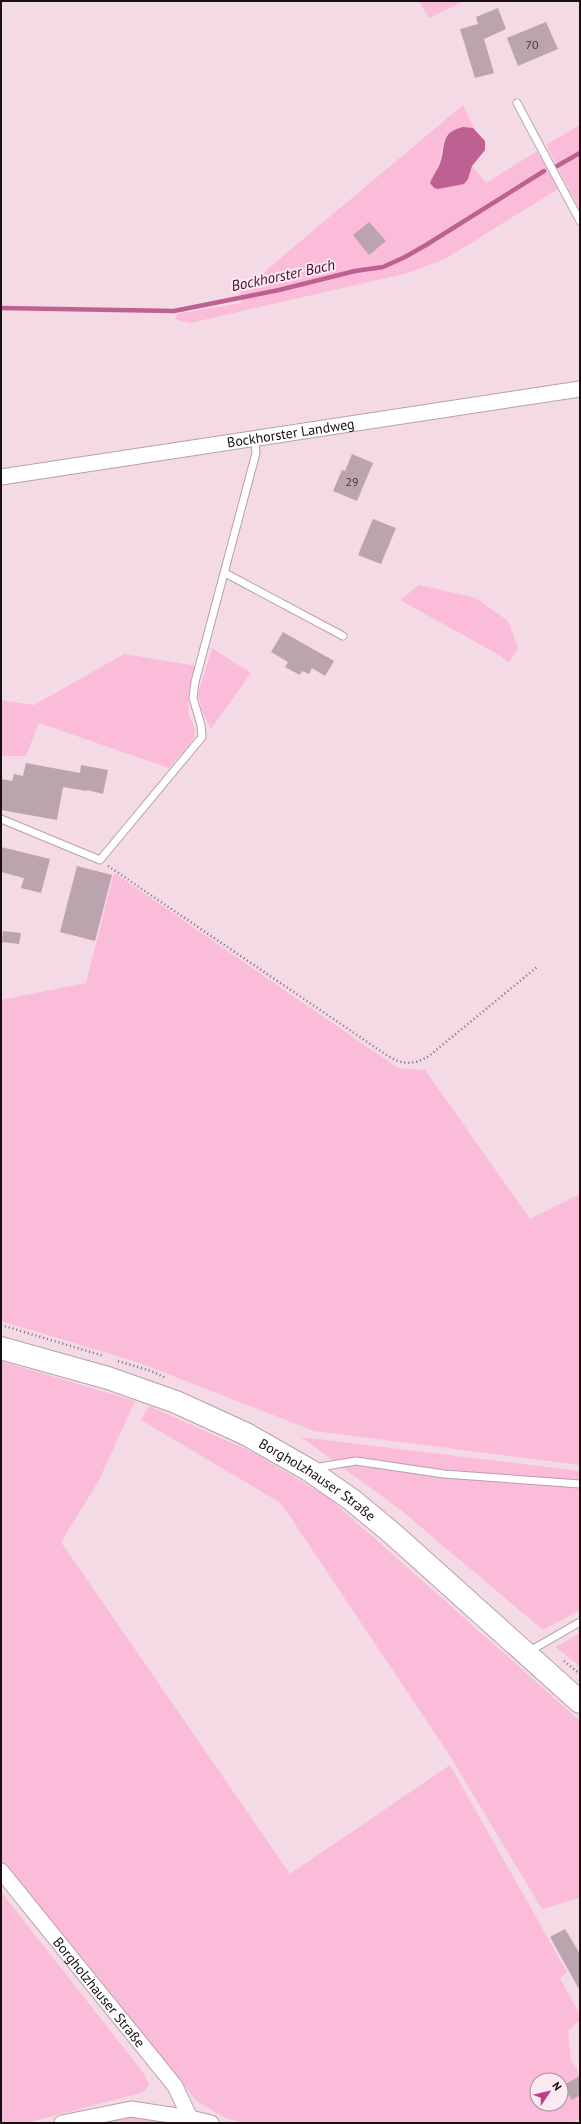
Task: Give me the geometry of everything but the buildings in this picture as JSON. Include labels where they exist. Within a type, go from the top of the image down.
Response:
[{"type":"main road","name":"Borgholzhauser Straße","points":[[1,1348],[108,1378],[176,1402],[246,1434],[309,1470],[352,1500],[393,1534],[580,1702]]},
{"type":"street","name":"Bockhorster Landweg","points":[[1,477],[580,389]]},
{"type":"street","name":"Borgholzhauser Straße","points":[[1,1871],[174,2086],[191,2120]]},
{"type":"street","points":[[62,2123],[131,2108],[211,2123]]},
{"type":"lane","points":[[517,103],[580,221]]},
{"type":"lane","points":[[1,819],[100,860],[202,736],[202,725],[193,698],[256,453],[255,439]]},
{"type":"lane","points":[[225,573],[343,636]]},
{"type":"lane","points":[[309,1470],[356,1461],[444,1474],[580,1484]]},
{"type":"lane","points":[[525,1654],[580,1622]]},
{"type":"path","points":[[100,860],[397,1062],[406,1064],[418,1062],[429,1056],[538,967]]},
{"type":"shaded area","points":[[419,1],[464,1],[429,18]]},
{"type":"shaded area","points":[[463,105],[475,130],[473,128],[444,139],[439,165],[430,183],[468,179],[472,166],[486,183],[537,151],[558,189],[445,259],[408,273],[190,323],[175,319],[177,314],[241,303],[240,292]]},
{"type":"shaded area","points":[[580,125],[580,210],[546,145]]},
{"type":"shaded area","points":[[463,127],[473,128],[485,141],[485,150],[472,166],[468,179],[464,184],[438,189],[434,188],[430,183],[439,166],[447,137],[450,133]]},
{"type":"shaded area","points":[[419,585],[476,598],[508,621],[518,648],[509,663],[501,656],[400,600]]},
{"type":"shaded area","points":[[212,648],[251,673],[211,729],[201,709],[198,694]]},
{"type":"shaded area","points":[[124,654],[197,666],[191,683],[188,701],[189,714],[195,734],[186,748],[169,768],[39,723],[26,756],[1,756],[1,700],[34,705]]},
{"type":"shaded area","points":[[114,873],[398,1068],[425,1070],[530,1219],[580,1194],[580,1465],[314,1431],[137,1362],[1,1321],[1,1000],[86,983]]},
{"type":"shaded area","points":[[1,1361],[135,1401],[99,1480],[61,1542],[290,1874],[450,1765],[567,1972],[560,1978],[580,2015],[580,2020],[568,2031],[571,2060],[580,2076],[580,2118],[572,2123],[243,2123],[225,2118],[197,2101],[1,1862]]},
{"type":"shaded area","points":[[149,1406],[252,1452],[328,1497],[580,1721],[580,1898],[542,1909],[448,1753],[281,1503],[141,1420]]},
{"type":"shaded area","points":[[301,1437],[580,1471],[580,1610],[543,1630],[402,1511]]},
{"type":"shaded area","points":[[580,1633],[580,1667],[556,1647]]},
{"type":"shaded area","points":[[2,1893],[145,2075],[149,2085],[144,2092],[26,2123],[1,2123]]},
{"type":"shaded area","points":[[119,2116],[144,2118],[160,2123],[90,2123]]},
{"type":"waterway","name":"Bockhorster Bach","points":[[557,166],[580,153]]},
{"type":"waterway","name":"Bockhorster Bach","points":[[1,308],[174,311],[279,290],[355,271],[383,267],[426,245],[544,171]]}]
